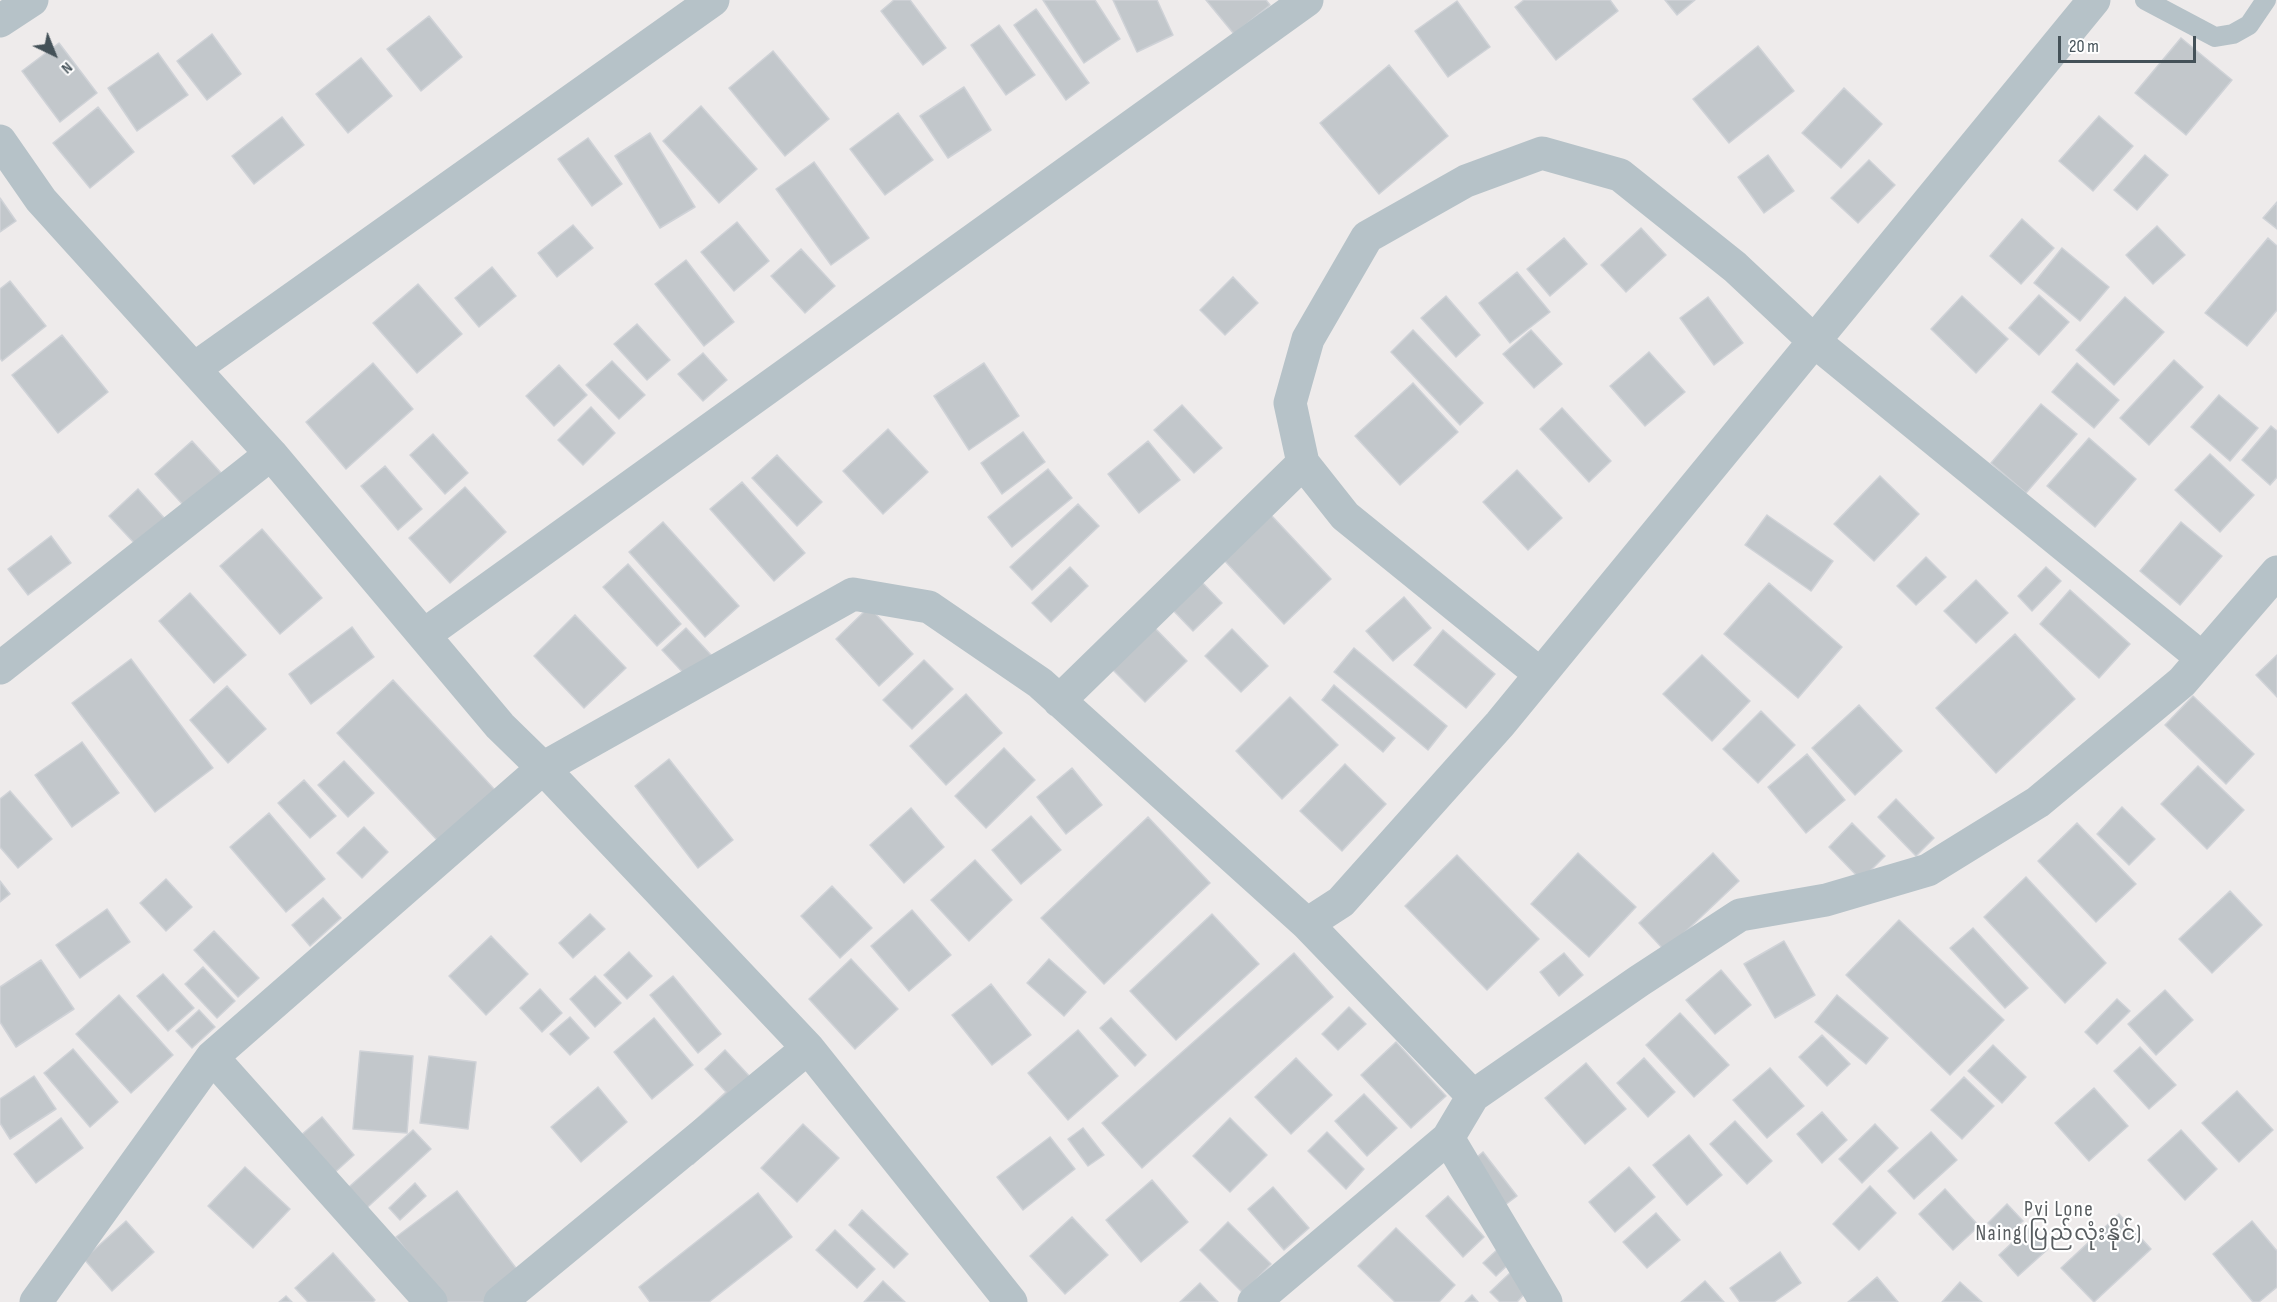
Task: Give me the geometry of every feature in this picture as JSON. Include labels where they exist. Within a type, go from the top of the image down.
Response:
[{"type":"street","points":[[0,21],[32,0]]},
{"type":"street","points":[[195,368],[713,0]]},
{"type":"street","points":[[424,635],[1307,0]]},
{"type":"street","points":[[1307,924],[1341,902],[1500,724],[2094,0]]},
{"type":"street","points":[[0,141],[41,200],[272,454],[500,726],[543,768],[808,1048],[1011,1302]]},
{"type":"street","points":[[1540,674],[1346,516],[1303,463],[1290,403],[1308,339],[1367,237],[1466,181],[1542,153],[1620,175],[1735,267],[1814,341],[2202,658]]},
{"type":"street","points":[[0,668],[272,454]]},
{"type":"street","points":[[1059,701],[1303,463]]},
{"type":"street","points":[[1254,1302],[1448,1138],[1473,1096],[1639,981],[1740,915],[1826,900],[1928,870],[2038,802],[2182,682],[2277,572]]},
{"type":"street","points":[[36,1302],[212,1057],[543,768],[854,594],[928,607],[1040,683],[1307,924],[1473,1096]]},
{"type":"street","points":[[501,1302],[808,1048]]},
{"type":"street","points":[[212,1057],[431,1302]]},
{"type":"street","points":[[1448,1138],[1546,1302]]},
{"type":"lane","points":[[2145,0],[2215,37],[2233,34],[2248,25],[2266,0]]},
{"type":"building","points":[[894,0],[910,0],[946,48],[923,65],[881,11]]},
{"type":"building","points":[[1043,0],[1095,0],[1120,39],[1084,63]]},
{"type":"building","points":[[1113,0],[1157,0],[1173,35],[1137,52]]},
{"type":"building","points":[[1206,0],[1266,0],[1270,5],[1234,34]]},
{"type":"building","points":[[1524,0],[1610,0],[1618,11],[1556,60],[1515,7]]},
{"type":"building","points":[[1665,0],[1695,0],[1677,15]]},
{"type":"building","points":[[1457,1],[1490,47],[1448,77],[1415,31]]},
{"type":"building","points":[[1036,9],[1089,83],[1066,100],[1014,25]]},
{"type":"building","points":[[429,16],[462,57],[421,91],[387,49]]},
{"type":"building","points":[[999,25],[1035,75],[1006,95],[971,45]]},
{"type":"building","points":[[212,34],[241,74],[207,100],[177,61]]},
{"type":"building","points":[[2181,38],[2232,80],[2186,135],[2135,93]]},
{"type":"building","points":[[59,43],[97,93],[60,122],[22,71]]},
{"type":"building","points":[[1758,46],[1794,91],[1729,143],[1693,99]]},
{"type":"building","points":[[773,51],[829,119],[785,156],[729,88]]},
{"type":"building","points":[[158,53],[188,95],[137,131],[108,88]]},
{"type":"building","points":[[361,58],[392,96],[348,133],[316,94]]},
{"type":"building","points":[[1389,65],[1448,136],[1379,194],[1320,123]]},
{"type":"building","points":[[964,87],[991,130],[948,158],[920,116]]},
{"type":"building","points":[[1844,88],[1882,124],[1841,168],[1802,133]]},
{"type":"building","points":[[701,106],[757,169],[719,203],[663,141]]},
{"type":"building","points":[[98,107],[134,152],[90,188],[53,143]]},
{"type":"building","points":[[898,113],[933,160],[885,195],[850,149]]},
{"type":"building","points":[[2099,116],[2133,146],[2093,191],[2059,161]]},
{"type":"building","points":[[282,117],[304,145],[254,184],[232,156]]},
{"type":"building","points":[[650,133],[695,207],[660,228],[615,156]]},
{"type":"building","points":[[588,138],[622,184],[592,206],[558,159]]},
{"type":"building","points":[[1768,155],[1794,191],[1764,213],[1738,177]]},
{"type":"building","points":[[2145,155],[2168,175],[2137,210],[2114,190]]},
{"type":"building","points":[[1869,160],[1895,185],[1858,223],[1831,198]]},
{"type":"building","points":[[814,162],[869,238],[831,265],[776,189]]},
{"type":"building","points":[[0,198],[16,221],[0,232]]},
{"type":"building","points":[[2277,202],[2277,229],[2263,218]]},
{"type":"building","points":[[2022,219],[2054,248],[2021,284],[1990,256]]},
{"type":"building","points":[[737,222],[769,261],[734,291],[701,252]]},
{"type":"building","points":[[573,225],[593,248],[557,277],[538,253]]},
{"type":"building","points":[[2157,226],[2185,255],[2153,284],[2126,255]]},
{"type":"building","points":[[1641,228],[1666,255],[1626,292],[1601,265]]},
{"type":"building","points":[[1564,238],[1587,264],[1550,296],[1527,269]]},
{"type":"building","points":[[2268,238],[2277,246],[2277,310],[2247,346],[2205,313]]},
{"type":"building","points":[[2062,248],[2109,287],[2080,321],[2034,283]]},
{"type":"building","points":[[801,249],[835,286],[805,313],[771,276]]},
{"type":"building","points":[[686,260],[734,322],[704,346],[655,284]]},
{"type":"building","points":[[492,267],[516,296],[479,327],[455,298]]},
{"type":"building","points":[[1517,272],[1550,312],[1510,343],[1479,303]]},
{"type":"building","points":[[1233,277],[1258,303],[1225,335],[1200,310]]},
{"type":"building","points":[[10,281],[46,326],[2,361],[0,358],[0,289]]},
{"type":"building","points":[[418,284],[462,334],[417,373],[373,323]]},
{"type":"building","points":[[2039,295],[2069,322],[2039,355],[2009,328]]},
{"type":"building","points":[[1446,296],[1480,335],[1456,357],[1421,318]]},
{"type":"building","points":[[1962,296],[2008,339],[1976,373],[1931,329]]},
{"type":"building","points":[[1708,297],[1743,343],[1714,365],[1680,318]]},
{"type":"building","points":[[2125,297],[2164,332],[2114,385],[2076,350]]},
{"type":"building","points":[[637,324],[670,360],[647,380],[614,344]]},
{"type":"building","points":[[1413,330],[1483,403],[1460,425],[1391,352]]},
{"type":"building","points":[[1531,330],[1562,364],[1534,388],[1503,354]]},
{"type":"building","points":[[62,335],[108,392],[58,433],[12,375]]},
{"type":"building","points":[[1649,352],[1685,392],[1645,426],[1610,386]]},
{"type":"building","points":[[703,353],[727,380],[703,401],[678,374]]},
{"type":"building","points":[[2174,360],[2203,387],[2149,445],[2120,418]]},
{"type":"building","points":[[612,361],[645,395],[619,419],[586,385]]},
{"type":"building","points":[[373,363],[413,409],[346,469],[306,422]]},
{"type":"building","points":[[984,363],[1019,416],[969,450],[934,396]]},
{"type":"building","points":[[2077,363],[2119,400],[2094,428],[2052,392]]},
{"type":"building","points":[[559,365],[587,395],[554,426],[526,396]]},
{"type":"building","points":[[1413,383],[1458,432],[1400,485],[1355,436]]},
{"type":"building","points":[[2219,395],[2258,428],[2230,461],[2191,427]]},
{"type":"building","points":[[2041,404],[2077,434],[2026,493],[1991,463]]},
{"type":"building","points":[[1182,405],[1222,448],[1194,473],[1154,430]]},
{"type":"building","points":[[591,407],[615,433],[583,465],[558,440]]},
{"type":"building","points":[[1562,408],[1611,461],[1589,482],[1540,429]]},
{"type":"building","points":[[2271,426],[2277,431],[2277,477],[2270,485],[2242,460]]},
{"type":"building","points":[[888,429],[928,472],[883,514],[843,471]]},
{"type":"building","points":[[1023,432],[1045,462],[1002,494],[981,463]]},
{"type":"building","points":[[433,434],[468,473],[445,494],[410,455]]},
{"type":"building","points":[[2089,438],[2136,479],[2095,527],[2047,486]]},
{"type":"building","points":[[192,441],[223,475],[186,508],[155,474]]},
{"type":"building","points":[[1148,441],[1180,480],[1139,513],[1108,474]]},
{"type":"building","points":[[2210,454],[2254,495],[2220,532],[2175,490]]},
{"type":"building","points":[[777,455],[822,502],[797,526],[752,478]]},
{"type":"building","points":[[385,466],[422,509],[398,530],[361,486]]},
{"type":"building","points":[[1048,469],[1072,498],[1012,547],[988,517]]},
{"type":"building","points":[[1517,470],[1562,518],[1528,550],[1483,502]]},
{"type":"building","points":[[1880,476],[1919,514],[1874,561],[1834,524]]},
{"type":"building","points":[[742,482],[805,553],[774,581],[710,509]]},
{"type":"building","points":[[465,487],[506,532],[450,583],[409,538]]},
{"type":"building","points":[[138,489],[166,520],[137,546],[109,516]]},
{"type":"building","points":[[1078,504],[1099,526],[1032,590],[1010,567]]},
{"type":"building","points":[[1271,515],[1331,579],[1284,624],[1223,559]]},
{"type":"building","points":[[1767,515],[1833,561],[1811,591],[1745,545]]},
{"type":"building","points":[[663,522],[739,606],[705,637],[629,552]]},
{"type":"building","points":[[2181,522],[2222,556],[2180,605],[2140,571]]},
{"type":"building","points":[[262,529],[322,598],[280,634],[220,566]]},
{"type":"building","points":[[51,536],[71,563],[28,595],[8,569]]},
{"type":"building","points":[[1926,557],[1946,577],[1916,605],[1897,586]]},
{"type":"building","points":[[628,564],[681,624],[657,646],[603,587]]},
{"type":"building","points":[[1070,567],[1088,586],[1051,622],[1032,603]]},
{"type":"building","points":[[2046,567],[2061,581],[2032,611],[2018,596]]},
{"type":"building","points":[[1195,575],[1222,603],[1193,631],[1166,603]]},
{"type":"building","points":[[1976,580],[2008,613],[1976,643],[1944,611]]},
{"type":"building","points":[[1769,583],[1842,647],[1798,698],[1724,634]]},
{"type":"building","points":[[2070,590],[2130,644],[2099,678],[2040,624]]},
{"type":"building","points":[[190,593],[246,655],[214,683],[159,621]]},
{"type":"building","points":[[1404,597],[1431,628],[1393,661],[1366,631]]},
{"type":"building","points":[[869,607],[913,654],[879,686],[836,639]]},
{"type":"building","points":[[575,615],[626,668],[584,708],[534,656]]},
{"type":"building","points":[[1148,621],[1187,661],[1145,702],[1106,663]]},
{"type":"building","points":[[352,627],[374,657],[311,704],[289,674]]},
{"type":"building","points":[[686,628],[712,656],[688,678],[662,650]]},
{"type":"building","points":[[1232,629],[1268,666],[1241,692],[1205,656]]},
{"type":"building","points":[[1443,630],[1495,674],[1466,708],[1414,665]]},
{"type":"building","points":[[2015,634],[2075,699],[1996,773],[1936,708]]},
{"type":"building","points":[[1354,648],[1447,726],[1428,750],[1334,672]]},
{"type":"building","points":[[1702,655],[1750,701],[1712,741],[1663,694]]},
{"type":"building","points":[[2277,655],[2277,697],[2256,675]]},
{"type":"building","points":[[131,659],[213,768],[155,812],[72,703]]},
{"type":"building","points":[[924,660],[953,689],[912,729],[883,700]]},
{"type":"building","points":[[393,680],[495,790],[439,842],[337,733]]},
{"type":"building","points":[[1334,685],[1395,738],[1383,752],[1322,700]]},
{"type":"building","points":[[227,686],[266,729],[228,763],[190,720]]},
{"type":"building","points":[[966,694],[1002,733],[946,785],[910,746]]},
{"type":"building","points":[[2193,696],[2254,754],[2226,784],[2165,725]]},
{"type":"building","points":[[1290,697],[1338,745],[1282,799],[1236,751]]},
{"type":"building","points":[[1859,705],[1902,751],[1855,795],[1812,748]]},
{"type":"building","points":[[1761,711],[1795,745],[1758,783],[1723,749]]},
{"type":"building","points":[[82,742],[119,793],[72,827],[35,775]]},
{"type":"building","points":[[1004,748],[1035,780],[986,828],[955,796]]},
{"type":"building","points":[[1807,754],[1845,800],[1806,833],[1768,787]]},
{"type":"building","points":[[669,759],[733,840],[698,868],[635,786]]},
{"type":"building","points":[[344,761],[374,793],[348,817],[318,785]]},
{"type":"building","points":[[1345,764],[1386,804],[1342,851],[1300,811]]},
{"type":"building","points":[[2198,766],[2244,810],[2207,849],[2161,804]]},
{"type":"building","points":[[1072,768],[1102,805],[1066,834],[1037,797]]},
{"type":"building","points":[[304,780],[336,816],[310,838],[278,803]]},
{"type":"building","points":[[10,791],[52,839],[18,868],[0,847],[0,799]]},
{"type":"building","points":[[1896,799],[1934,838],[1916,856],[1878,817]]},
{"type":"building","points":[[2122,807],[2155,839],[2129,865],[2097,834]]},
{"type":"building","points":[[911,808],[944,847],[904,883],[870,845]]},
{"type":"building","points":[[269,813],[325,879],[286,912],[230,847]]},
{"type":"building","points":[[1031,816],[1061,850],[1021,884],[992,850]]},
{"type":"building","points":[[1148,817],[1210,883],[1104,984],[1041,918]]},
{"type":"building","points":[[1852,823],[1885,856],[1861,880],[1829,847]]},
{"type":"building","points":[[2077,823],[2136,884],[2096,922],[2038,861]]},
{"type":"building","points":[[364,827],[388,852],[362,878],[337,853]]},
{"type":"building","points":[[1578,853],[1636,907],[1589,957],[1531,904]]},
{"type":"building","points":[[1713,853],[1739,881],[1665,951],[1639,923]]},
{"type":"building","points":[[1457,855],[1539,939],[1487,990],[1405,906]]},
{"type":"building","points":[[975,860],[1012,900],[969,941],[931,900]]},
{"type":"building","points":[[2026,877],[2106,963],[2065,1003],[1984,917]]},
{"type":"building","points":[[166,879],[192,907],[166,931],[140,903]]},
{"type":"building","points":[[0,881],[10,894],[0,902]]},
{"type":"building","points":[[832,886],[872,928],[840,958],[801,916]]},
{"type":"building","points":[[2230,891],[2262,925],[2212,973],[2179,939]]},
{"type":"building","points":[[323,898],[341,918],[310,946],[292,925]]},
{"type":"building","points":[[107,909],[130,942],[80,978],[56,945]]},
{"type":"building","points":[[912,910],[951,955],[909,991],[871,946]]},
{"type":"building","points":[[590,914],[605,929],[573,958],[559,943]]},
{"type":"building","points":[[1212,914],[1259,964],[1176,1040],[1130,991]]},
{"type":"building","points":[[1899,920],[2004,1020],[1950,1075],[1846,975]]},
{"type":"building","points":[[1973,928],[2028,988],[2005,1008],[1950,948]]},
{"type":"building","points":[[214,931],[259,978],[238,997],[194,950]]},
{"type":"building","points":[[491,936],[528,974],[486,1015],[449,976]]},
{"type":"building","points":[[1784,941],[1815,995],[1775,1018],[1744,964]]},
{"type":"building","points":[[629,952],[652,976],[627,999],[604,975]]},
{"type":"building","points":[[1294,953],[1333,997],[1142,1168],[1102,1123]]},
{"type":"building","points":[[1564,953],[1583,975],[1559,996],[1540,972]]},
{"type":"building","points":[[851,959],[898,1009],[855,1049],[809,999]]},
{"type":"building","points":[[1049,959],[1086,992],[1064,1016],[1027,983]]},
{"type":"building","points":[[41,960],[74,1009],[16,1047],[0,1022],[0,987]]},
{"type":"building","points":[[203,967],[235,1001],[217,1018],[185,984]]},
{"type":"building","points":[[1721,970],[1751,1005],[1715,1034],[1686,1000]]},
{"type":"building","points":[[163,974],[194,1008],[168,1031],[137,996]]},
{"type":"building","points":[[595,976],[621,1003],[595,1027],[570,999]]},
{"type":"building","points":[[673,976],[721,1034],[698,1053],[650,995]]},
{"type":"building","points":[[991,984],[1031,1035],[992,1065],[952,1015]]},
{"type":"building","points":[[540,989],[562,1013],[542,1032],[520,1008]]},
{"type":"building","points":[[2165,990],[2193,1020],[2156,1055],[2128,1024]]},
{"type":"building","points":[[119,995],[173,1055],[131,1093],[76,1034]]},
{"type":"building","points":[[1837,995],[1888,1038],[1866,1064],[1815,1022]]},
{"type":"building","points":[[2117,999],[2130,1011],[2097,1044],[2085,1032]]},
{"type":"building","points":[[1349,1007],[1366,1024],[1338,1050],[1322,1034]]},
{"type":"building","points":[[199,1010],[215,1027],[192,1048],[176,1031]]},
{"type":"building","points":[[1680,1013],[1729,1065],[1694,1097],[1646,1045]]},
{"type":"building","points":[[570,1017],[589,1038],[570,1055],[550,1034]]},
{"type":"building","points":[[654,1018],[693,1065],[652,1099],[614,1052]]},
{"type":"building","points":[[1111,1018],[1146,1055],[1135,1066],[1100,1028]]},
{"type":"building","points":[[1078,1030],[1118,1076],[1068,1120],[1028,1073]]},
{"type":"building","points":[[1822,1035],[1850,1064],[1827,1086],[1799,1057]]},
{"type":"building","points":[[1396,1042],[1446,1096],[1411,1128],[1361,1075]]},
{"type":"building","points":[[1993,1045],[2026,1077],[2002,1103],[1968,1071]]},
{"type":"building","points":[[2140,1047],[2176,1085],[2149,1109],[2114,1071]]},
{"type":"building","points":[[73,1049],[118,1102],[90,1127],[44,1073]]},
{"type":"building","points":[[725,1050],[767,1095],[693,1164],[672,1142],[726,1092],[705,1069]]},
{"type":"building","points":[[360,1051],[413,1056],[407,1133],[353,1129]]},
{"type":"building","points":[[429,1056],[476,1062],[468,1129],[420,1123]]},
{"type":"building","points":[[1296,1058],[1332,1095],[1291,1134],[1255,1097]]},
{"type":"building","points":[[1644,1058],[1675,1092],[1648,1117],[1617,1083]]},
{"type":"building","points":[[1586,1063],[1626,1109],[1585,1144],[1545,1098]]},
{"type":"building","points":[[1770,1068],[1804,1106],[1767,1138],[1733,1100]]},
{"type":"building","points":[[34,1076],[56,1109],[10,1139],[0,1123],[0,1099]]},
{"type":"building","points":[[1964,1077],[1994,1106],[1962,1139],[1931,1110]]},
{"type":"building","points":[[598,1087],[627,1122],[581,1162],[551,1127]]},
{"type":"building","points":[[2094,1088],[2128,1126],[2089,1161],[2055,1123]]},
{"type":"building","points":[[2237,1091],[2273,1130],[2239,1162],[2202,1123]]},
{"type":"building","points":[[1364,1094],[1397,1128],[1367,1156],[1335,1121]]},
{"type":"building","points":[[1822,1112],[1847,1140],[1822,1163],[1797,1134]]},
{"type":"building","points":[[322,1117],[354,1155],[333,1174],[300,1136]]},
{"type":"building","points":[[61,1118],[83,1148],[36,1183],[14,1154]]},
{"type":"building","points":[[1230,1118],[1267,1155],[1230,1192],[1193,1156]]},
{"type":"building","points":[[1735,1121],[1772,1161],[1747,1184],[1710,1144]]},
{"type":"building","points":[[803,1124],[839,1158],[797,1202],[761,1168]]},
{"type":"building","points":[[1875,1124],[1898,1148],[1862,1183],[1839,1159]]},
{"type":"building","points":[[1083,1128],[1104,1155],[1088,1166],[1068,1139]]},
{"type":"building","points":[[413,1130],[431,1149],[359,1215],[341,1194]]},
{"type":"building","points":[[2181,1130],[2217,1169],[2185,1200],[2148,1160]]},
{"type":"building","points":[[1327,1132],[1364,1169],[1346,1189],[1308,1151]]},
{"type":"building","points":[[1931,1132],[1957,1160],[1914,1199],[1888,1171]]},
{"type":"building","points":[[1689,1135],[1722,1175],[1687,1205],[1653,1165]]},
{"type":"building","points":[[1050,1137],[1075,1169],[1023,1210],[997,1177]]},
{"type":"building","points":[[1483,1152],[1517,1196],[1505,1205],[1471,1162]]},
{"type":"building","points":[[245,1167],[290,1209],[253,1248],[208,1206]]},
{"type":"building","points":[[1629,1167],[1655,1197],[1615,1232],[1589,1202]]},
{"type":"building","points":[[1152,1180],[1188,1222],[1141,1262],[1106,1220]]},
{"type":"building","points":[[415,1183],[426,1196],[400,1220],[389,1208]]},
{"type":"building","points":[[1870,1186],[1896,1213],[1859,1250],[1833,1224]]},
{"type":"building","points":[[1273,1187],[1309,1228],[1284,1250],[1248,1209]]},
{"type":"building","points":[[1945,1189],[1979,1226],[1953,1250],[1919,1214]]},
{"type":"building","points":[[457,1191],[522,1276],[489,1302],[445,1302],[396,1237]]},
{"type":"building","points":[[758,1193],[792,1237],[709,1302],[650,1302],[639,1287]]},
{"type":"building","points":[[1448,1196],[1484,1237],[1463,1257],[1426,1216]]},
{"type":"building","points":[[2007,1204],[2023,1221],[2003,1239],[1988,1223]]},
{"type":"building","points":[[862,1210],[908,1254],[894,1268],[849,1225]]},
{"type":"building","points":[[1656,1213],[1680,1240],[1647,1268],[1623,1242]]},
{"type":"building","points":[[2119,1214],[2151,1249],[2094,1302],[2061,1268]]},
{"type":"building","points":[[1072,1217],[1108,1255],[1065,1294],[1030,1256]]},
{"type":"building","points":[[126,1221],[154,1252],[112,1291],[84,1259]]},
{"type":"building","points":[[2252,1221],[2277,1251],[2277,1287],[2259,1302],[2253,1302],[2213,1254]]},
{"type":"building","points":[[1228,1222],[1271,1264],[1243,1293],[1200,1250]]},
{"type":"building","points":[[1396,1228],[1455,1285],[1439,1302],[1395,1302],[1358,1266]]},
{"type":"building","points":[[2028,1228],[2048,1249],[2018,1276],[1999,1255]]},
{"type":"building","points":[[835,1230],[875,1269],[857,1288],[816,1250]]},
{"type":"building","points":[[1500,1247],[1512,1261],[1496,1276],[1483,1263]]},
{"type":"building","points":[[1780,1252],[1801,1283],[1774,1302],[1740,1302],[1730,1288]]},
{"type":"building","points":[[333,1253],[375,1300],[373,1302],[308,1302],[295,1288]]},
{"type":"building","points":[[1511,1272],[1528,1290],[1517,1302],[1500,1302],[1490,1292]]},
{"type":"building","points":[[1877,1277],[1898,1302],[1848,1302]]},
{"type":"building","points":[[883,1281],[905,1302],[864,1302]]},
{"type":"building","points":[[1705,1281],[1724,1302],[1681,1302]]},
{"type":"building","points":[[1960,1282],[1982,1302],[1942,1302]]},
{"type":"building","points":[[1200,1283],[1218,1302],[1180,1302]]},
{"type":"building","points":[[1472,1295],[1478,1302],[1465,1302]]},
{"type":"building","points":[[286,1296],[292,1302],[279,1302]]},
{"type":"district","name":"Pyi Lone Naing(ပြည်လုံးနိုင်)","points":[[2059,1223]]}]
